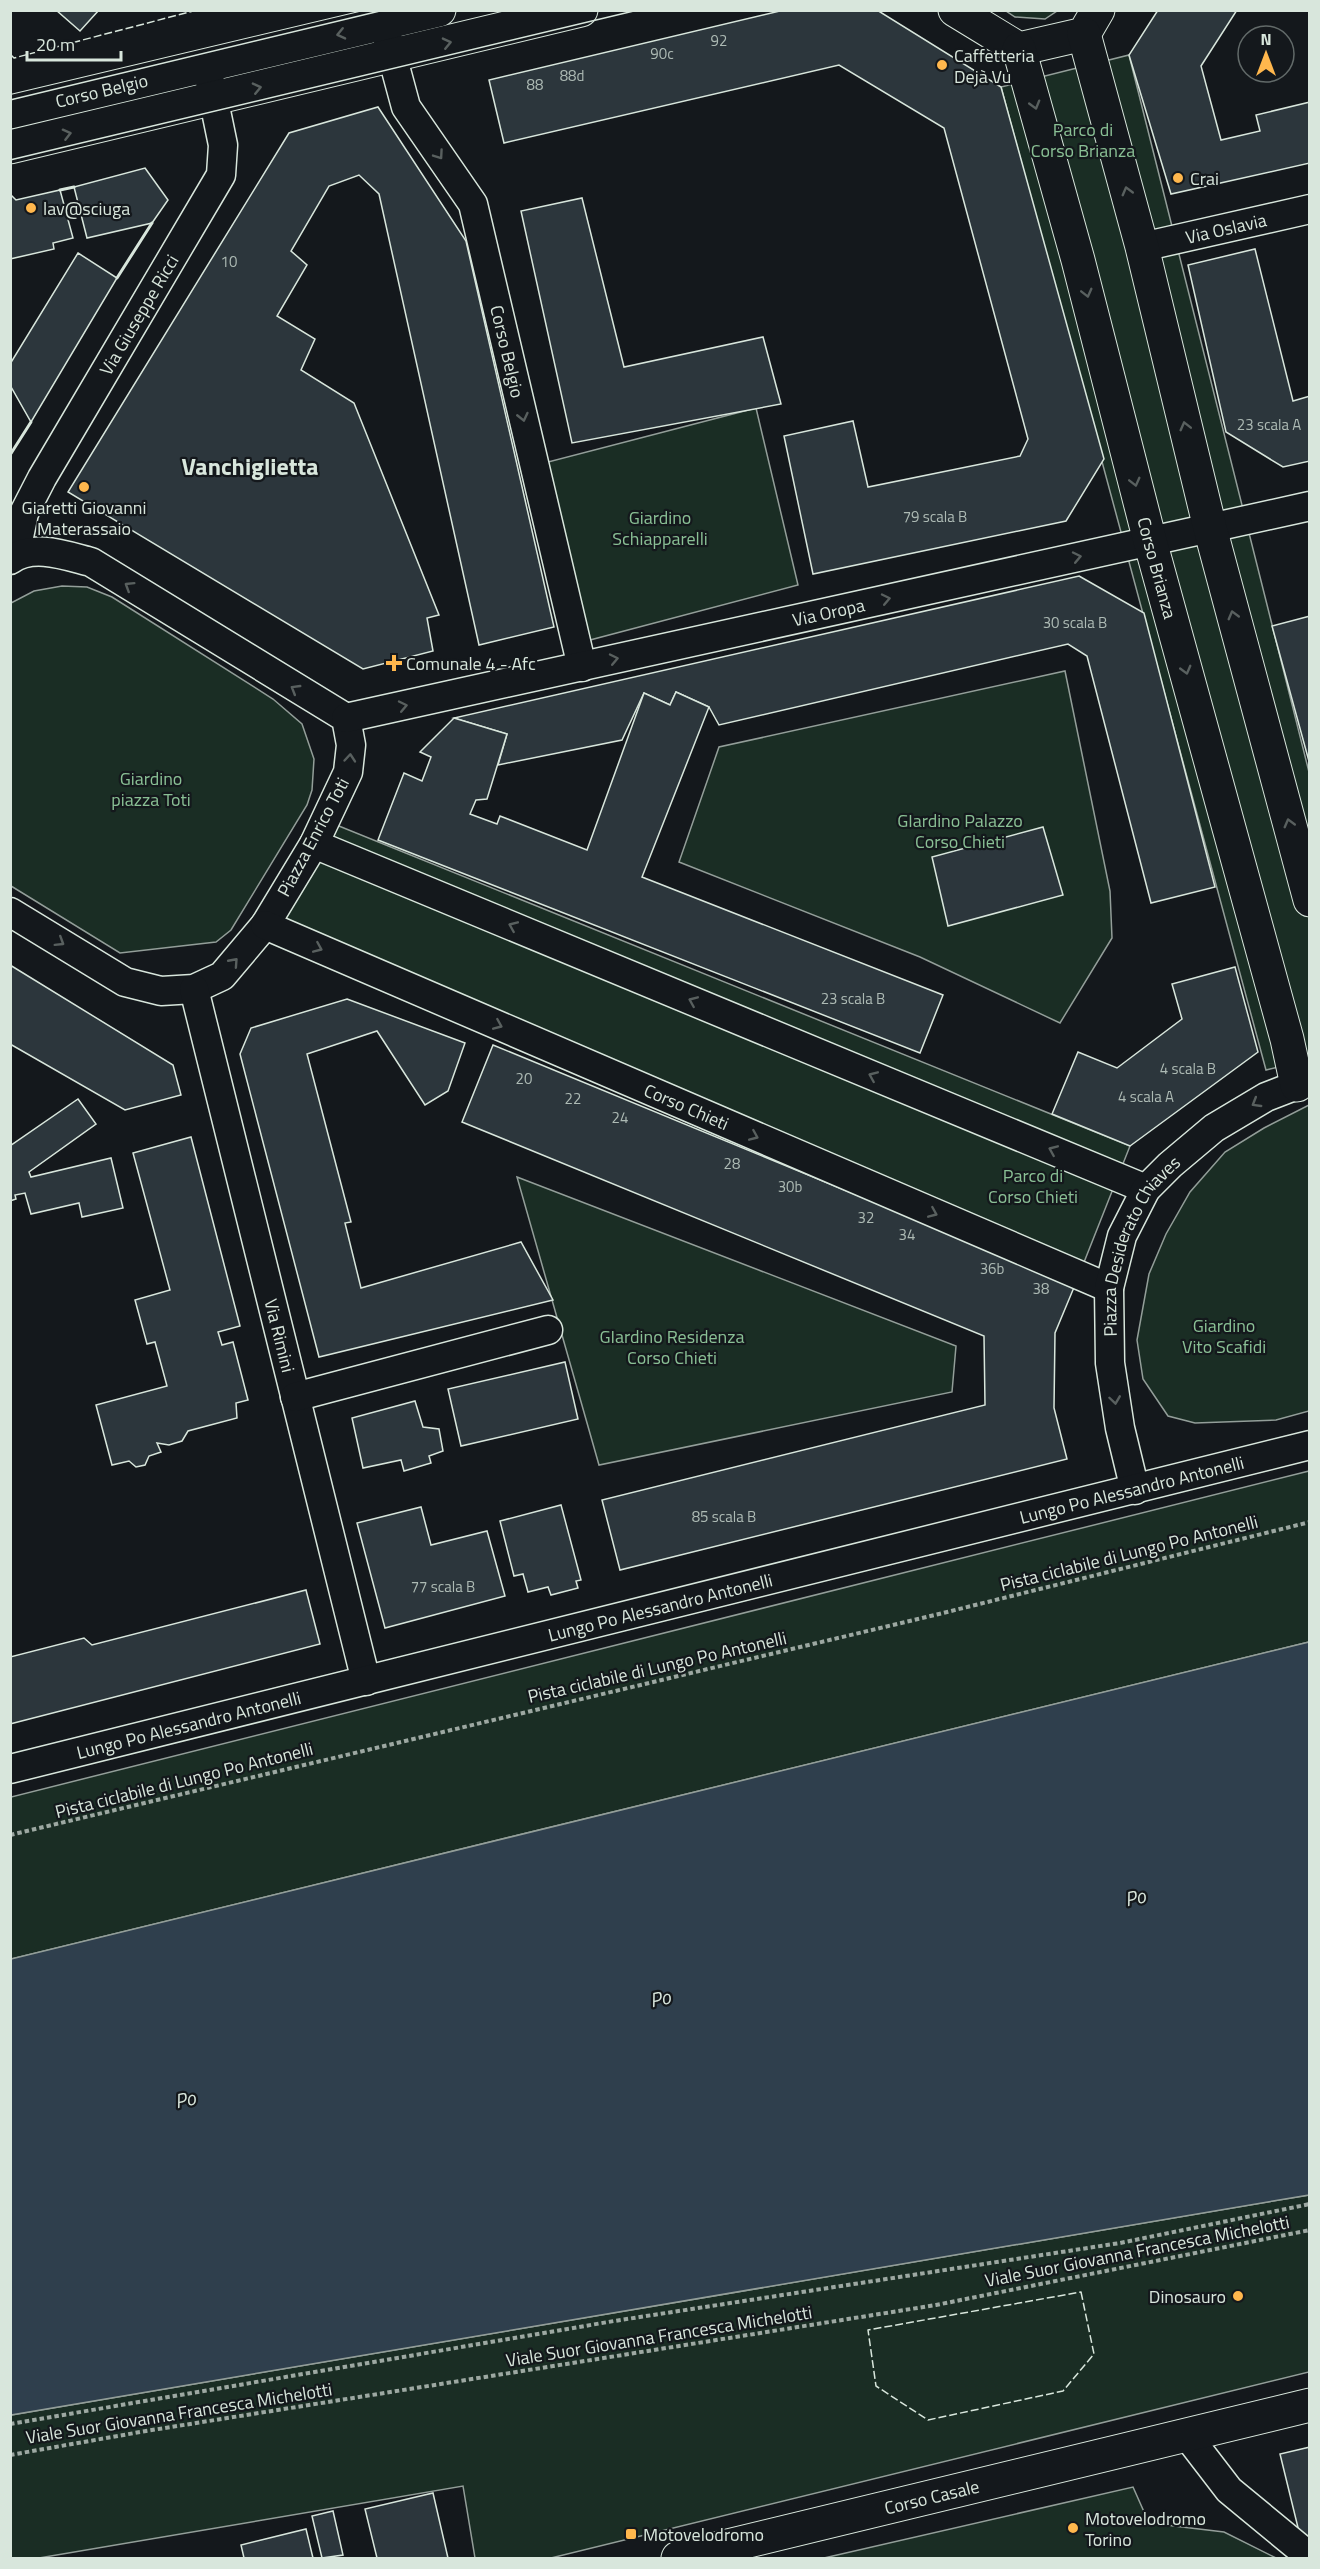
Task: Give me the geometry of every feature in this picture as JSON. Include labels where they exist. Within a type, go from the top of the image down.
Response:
[{"type":"street","name":"Corso Belgio","points":[[10,112],[207,66],[382,17],[439,10]]},
{"type":"street","name":"Corso Belgio","points":[[10,147],[581,10]]},
{"type":"street","points":[[955,10],[1019,49],[1091,22],[1142,247],[1210,528],[1304,858],[1310,900]]},
{"type":"street","points":[[382,17],[392,56]]},
{"type":"street","name":"Corso Brianza","points":[[1019,49],[1078,260],[1150,541],[1287,1039],[1303,1083]]},
{"type":"street","name":"Corso Belgio","points":[[392,56],[406,107],[473,204],[582,667]]},
{"type":"street","name":"Via Giuseppe Ricci","points":[[13,558],[24,513],[42,477],[221,175],[223,146],[207,66]]},
{"type":"street","name":"Via Oslavia","points":[[1142,247],[1310,209]]},
{"type":"street","name":"Via Oropa","points":[[346,718],[1310,506]]},
{"type":"street","points":[[13,558],[46,551],[91,562],[346,718]]},
{"type":"street","name":"Piazza Enrico Toti","points":[[10,912],[124,982],[160,991],[194,989],[222,976],[265,925],[314,844],[348,772],[351,745],[346,718]]},
{"type":"street","points":[[314,844],[1146,1189]]},
{"type":"street","name":"Corso Chieti","points":[[265,925],[1109,1288]]},
{"type":"street","name":"Via Rimini","points":[[194,989],[366,1681]]},
{"type":"street","name":"Piazza Desiderato Chiaves","points":[[1135,1491],[1120,1428],[1110,1363],[1109,1288],[1122,1236],[1146,1189],[1170,1165],[1214,1128],[1266,1097],[1303,1083]]},
{"type":"street","points":[[295,1397],[548,1330]]},
{"type":"street","name":"Lungo Po Alessandro Antonelli","points":[[10,1769],[1135,1491],[1310,1445]]},
{"type":"street","name":"Corso Casale","points":[[678,2559],[1310,2405]]},
{"type":"street","points":[[1186,2434],[1229,2490],[1303,2551]]},
{"type":"path","name":"Pista ciclabile di Lungo Po Antonelli","points":[[10,1835],[939,1614],[1310,1522]]},
{"type":"path","points":[[10,2424],[626,2319],[1120,2243],[1310,2204]]},
{"type":"path","name":"Viale Suor Giovanna Francesca Michelotti","points":[[10,2455],[146,2431],[936,2306],[1310,2230]]},
{"type":"green space","points":[[1006,11],[1057,11],[1045,19],[1015,17]]},
{"type":"green space","name":"Parco di Corso Brianza","points":[[1129,55],[1309,772],[1309,1060],[1266,1070],[1001,87]]},
{"type":"green space","name":"Giardino Schiapparelli","points":[[756,408],[798,585],[590,640],[548,462]]},
{"type":"green space","name":"Giardino piazza Toti","points":[[62,586],[87,587],[112,597],[273,699],[302,724],[314,759],[312,790],[307,805],[231,930],[216,942],[120,953],[11,886],[11,603],[34,591]]},
{"type":"green space","name":"GIardino Palazzo Corso Chieti","points":[[1065,671],[1110,891],[1112,938],[1060,1023],[920,957],[679,862],[719,747]]},
{"type":"green space","name":"Parco di Corso Chieti","points":[[329,822],[1130,1146],[1075,1285],[265,925]]},
{"type":"green space","name":"Giardino Vito Scafidi","points":[[1309,1105],[1309,1411],[1276,1420],[1195,1423],[1168,1416],[1143,1379],[1137,1340],[1149,1274],[1166,1234],[1190,1192],[1225,1152],[1264,1128]]},
{"type":"green space","name":"GIardino Residenza Corso Chieti","points":[[517,1177],[956,1346],[952,1392],[599,1465]]},
{"type":"green space","points":[[1309,1471],[1309,1642],[11,1959],[11,1797]]},
{"type":"green space","points":[[1309,2195],[1309,2372],[551,2558],[475,2558],[463,2486],[39,2558],[11,2558],[11,2415]]},
{"type":"green space","name":"Motovelodromo Torino","points":[[1133,2487],[1149,2523],[1224,2532],[1276,2558],[824,2558]]},
{"type":"water","name":"Po","points":[[1309,1642],[1309,2195],[11,2415],[11,1959]]},
{"type":"building","points":[[56,10],[99,10],[80,31]]},
{"type":"building","points":[[784,10],[877,10],[1001,87],[1104,459],[1066,521],[813,574],[784,436],[853,421],[868,487],[1020,456],[1028,439],[944,128],[839,65],[504,143],[489,80]]},
{"type":"building","points":[[1158,10],[1237,10],[1201,66],[1221,140],[1260,131],[1256,115],[1310,102],[1310,163],[1171,194],[1129,55]]},
{"type":"building","points":[[378,107],[466,241],[554,627],[479,645],[379,194],[359,175],[329,186],[291,251],[307,265],[277,316],[315,339],[301,370],[354,403],[439,615],[427,618],[433,651],[363,669],[68,492],[289,133]]},
{"type":"building","points":[[145,168],[168,200],[152,223],[87,238],[74,187]]},
{"type":"building","points":[[60,190],[73,238],[53,243],[54,249],[10,259],[10,194],[16,200]]},
{"type":"building","points":[[582,198],[624,367],[763,337],[781,404],[572,443],[521,211]]},
{"type":"building","points":[[1255,249],[1293,401],[1310,396],[1310,461],[1283,467],[1226,432],[1188,265]]},
{"type":"building","points":[[78,253],[117,278],[31,422],[10,385],[10,364]]},
{"type":"building","points":[[1079,576],[1144,613],[1215,887],[1151,903],[1087,656],[1068,644],[719,725],[709,707],[676,692],[670,705],[644,693],[622,740],[498,765],[507,734],[454,718]]},
{"type":"building","points":[[1310,616],[1310,765],[1272,626]]},
{"type":"building","points":[[676,692],[709,707],[642,877],[943,995],[920,1053],[378,840],[404,773],[422,781],[431,757],[420,752],[454,718],[507,734],[487,799],[476,800],[470,814],[497,824],[500,816],[587,850],[644,693],[670,705]]},
{"type":"building","points":[[1043,827],[1063,895],[948,926],[932,857]]},
{"type":"building","points":[[10,965],[173,1065],[181,1095],[125,1110],[10,1044]]},
{"type":"building","points":[[1235,967],[1258,1052],[1130,1146],[1052,1114],[1078,1052],[1117,1068],[1182,1019],[1172,984]]},
{"type":"building","points":[[347,999],[465,1043],[448,1091],[425,1105],[377,1031],[307,1054],[351,1222],[345,1223],[361,1288],[521,1242],[553,1300],[319,1357],[240,1054],[251,1028]]},
{"type":"building","points":[[493,1045],[1075,1285],[1055,1333],[1054,1408],[1067,1459],[620,1570],[602,1500],[985,1405],[984,1336],[462,1122]]},
{"type":"building","points":[[78,1099],[96,1124],[29,1172],[31,1177],[111,1158],[123,1208],[82,1217],[79,1203],[31,1214],[25,1193],[15,1195],[16,1199],[10,1201],[10,1146]]},
{"type":"building","points":[[191,1137],[240,1326],[218,1332],[222,1345],[233,1342],[248,1400],[236,1403],[237,1418],[188,1431],[182,1441],[169,1445],[157,1443],[161,1452],[149,1456],[145,1465],[136,1467],[129,1461],[112,1465],[96,1405],[167,1386],[155,1342],[147,1344],[135,1300],[170,1290],[133,1153]]},
{"type":"building","points":[[565,1362],[578,1419],[461,1446],[448,1389]]},
{"type":"building","points":[[415,1401],[423,1427],[439,1429],[443,1451],[429,1456],[431,1463],[404,1471],[401,1460],[363,1468],[352,1418]]},
{"type":"building","points":[[561,1505],[581,1580],[576,1581],[578,1588],[551,1595],[548,1587],[528,1592],[523,1574],[514,1576],[500,1521]]},
{"type":"building","points":[[421,1507],[431,1545],[487,1531],[505,1596],[385,1628],[357,1523]]},
{"type":"building","points":[[306,1590],[320,1644],[10,1724],[10,1657],[84,1638],[92,1645]]},
{"type":"building","points":[[1310,2447],[1310,2546],[1303,2548],[1280,2454]]},
{"type":"building","points":[[433,2493],[448,2558],[377,2558],[365,2509]]},
{"type":"building","points":[[333,2511],[343,2555],[322,2558],[312,2516]]},
{"type":"building","points":[[306,2529],[313,2558],[244,2558],[241,2545]]},
{"type":"tram line","points":[[10,100],[384,10]]},
{"type":"tram line","points":[[10,160],[638,10]]},
{"type":"fence","points":[[10,54],[14,58],[197,10]]},
{"type":"fence","points":[[1081,2292],[1094,2354],[1063,2391],[928,2420],[876,2386],[868,2330],[1081,2292]]},
{"type":"wall","points":[[60,190],[74,187]]},
{"type":"wall","points":[[117,278],[152,223]]},
{"type":"wall","points":[[10,455],[31,422]]},
{"type":"place","name":"Caffetteria Dejà Vu","points":[[942,65]]},
{"type":"place","name":"Crai","points":[[1178,178]]},
{"type":"place","name":"lav@sciuga","points":[[31,208]]},
{"type":"place","name":"Giaretti Giovanni Materassaio","points":[[84,487]]},
{"type":"place","name":"Comunale 4 - Afc","points":[[394,663]]},
{"type":"place","name":"Dinosauro","points":[[1238,2296]]},
{"type":"place","name":"Motovelodromo Torino","points":[[1073,2528]]},
{"type":"place","name":"Motovelodromo","points":[[631,2534]]},
{"type":"district","name":"Vanchiglietta","points":[[250,466]]}]
